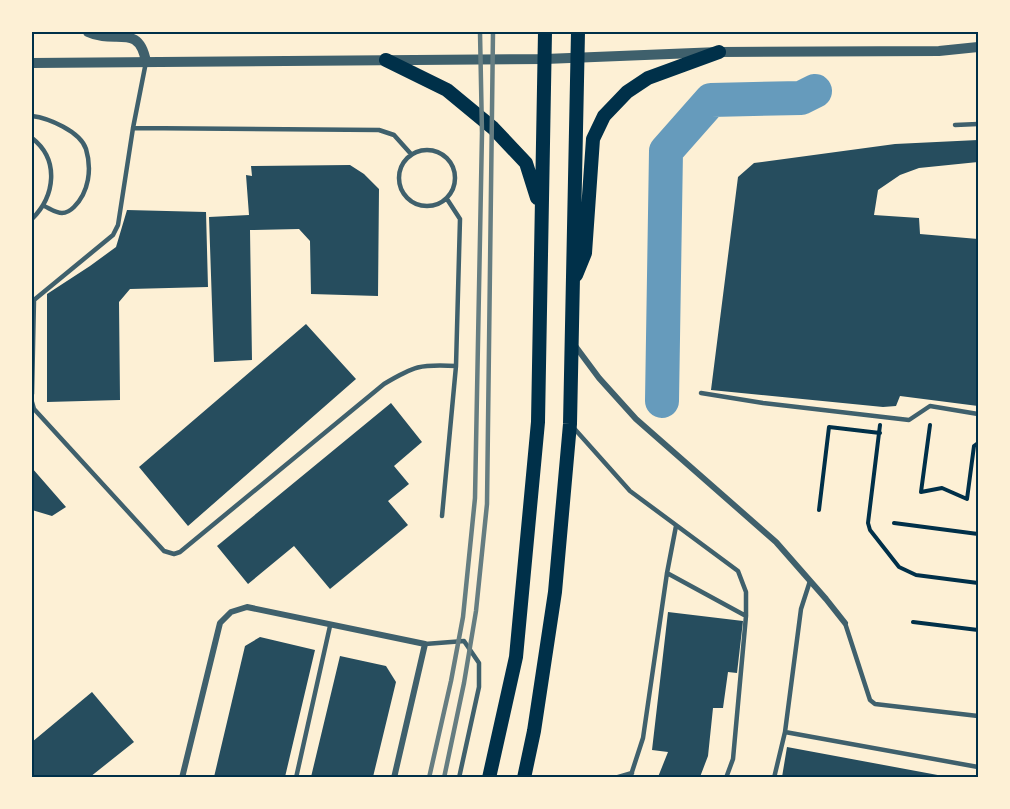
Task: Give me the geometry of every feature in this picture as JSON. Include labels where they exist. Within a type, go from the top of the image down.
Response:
[{"type":"main road","points":[[489,777],[516,657],[537,433],[545,32]]},
{"type":"main road","points":[[524,777],[534,731],[555,592],[570,424],[578,32]]},
{"type":"main road","points":[[573,284],[585,253],[593,139],[604,116],[627,92],[648,78],[719,52]]},
{"type":"main road","points":[[386,60],[447,90],[493,128],[526,162],[541,208]]},
{"type":"street","points":[[88,32],[95,35],[131,38],[140,42],[144,49],[146,62]]},
{"type":"street","points":[[32,63],[545,59],[719,52],[918,51],[978,47]]},
{"type":"street","points":[[571,340],[599,378],[636,419],[776,542],[844,623]]},
{"type":"street","points":[[182,777],[219,623],[231,612],[247,607],[425,644],[394,777]]},
{"type":"lane","points":[[32,394],[34,300],[113,235],[118,225],[146,62]]},
{"type":"lane","points":[[32,116],[45,117],[65,128],[83,143],[86,149],[88,183],[78,203],[70,211],[62,213],[44,206]]},
{"type":"lane","points":[[955,124],[978,124]]},
{"type":"lane","points":[[133,128],[379,130],[394,135],[411,154]]},
{"type":"lane","points":[[32,138],[39,144],[47,158],[51,174],[50,190],[44,206],[32,219]]},
{"type":"lane","points":[[429,149],[447,157],[452,164],[456,183],[447,199],[430,206],[420,206],[405,196],[400,188],[400,169],[411,154],[429,149]]},
{"type":"lane","points":[[442,516],[456,366],[460,219],[447,199]]},
{"type":"lane","points":[[32,402],[34,408],[164,551],[174,554],[180,552],[384,384],[409,369],[428,365],[456,366]]},
{"type":"lane","points":[[701,393],[763,403],[909,420],[930,406],[978,414]]},
{"type":"lane","points":[[570,424],[630,491],[738,571],[746,592],[747,616],[733,759],[726,777]]},
{"type":"lane","points":[[615,777],[631,775],[643,738],[676,526]]},
{"type":"lane","points":[[667,573],[747,616]]},
{"type":"lane","points":[[774,777],[785,732],[801,609],[810,582]]},
{"type":"lane","points":[[844,623],[870,700],[875,704],[978,716]]},
{"type":"lane","points":[[296,777],[330,626]]},
{"type":"lane","points":[[425,644],[464,641],[479,663],[479,687],[459,777]]},
{"type":"lane","points":[[785,732],[978,766]]},
{"type":"path","points":[[881,417],[868,523],[870,530],[899,567],[916,574],[978,583]]},
{"type":"path","points":[[930,425],[921,492],[942,488],[967,499],[974,446],[978,443]]},
{"type":"path","points":[[819,510],[829,427],[879,433]]},
{"type":"path","points":[[894,523],[978,534]]},
{"type":"path","points":[[913,622],[978,630]]},
{"type":"building","points":[[978,140],[978,162],[919,168],[900,175],[878,190],[874,215],[919,218],[920,234],[978,239],[978,406],[900,396],[896,406],[883,407],[711,390],[738,177],[754,163],[895,144]]},
{"type":"building","points":[[350,165],[364,174],[379,189],[378,296],[311,294],[310,241],[299,229],[250,230],[252,360],[214,362],[209,217],[249,215],[246,175],[252,176],[251,166]]},
{"type":"building","points":[[127,210],[206,212],[208,287],[130,289],[119,302],[120,400],[47,402],[47,294],[116,247]]},
{"type":"building","points":[[306,324],[356,379],[188,526],[139,467]]},
{"type":"building","points":[[391,403],[422,442],[394,466],[409,484],[388,501],[408,525],[330,589],[294,546],[248,584],[217,546]]},
{"type":"building","points":[[32,468],[66,507],[52,516],[32,510]]},
{"type":"building","points":[[668,612],[743,621],[737,673],[728,672],[723,708],[713,708],[708,756],[700,777],[658,777],[668,752],[652,750]]},
{"type":"building","points":[[260,637],[315,650],[285,777],[214,777],[245,646]]},
{"type":"building","points":[[340,656],[386,666],[396,682],[373,777],[311,777]]},
{"type":"building","points":[[92,692],[134,742],[90,777],[32,777],[32,742]]},
{"type":"building","points":[[787,747],[943,776],[943,777],[782,777]]},
{"type":"waterway","points":[[662,401],[666,151],[711,100],[801,98],[815,91]]},
{"type":"railway","points":[[429,778],[463,617],[475,498],[482,133],[480,32]]},
{"type":"railway","points":[[444,778],[476,611],[487,504],[493,32]]}]
